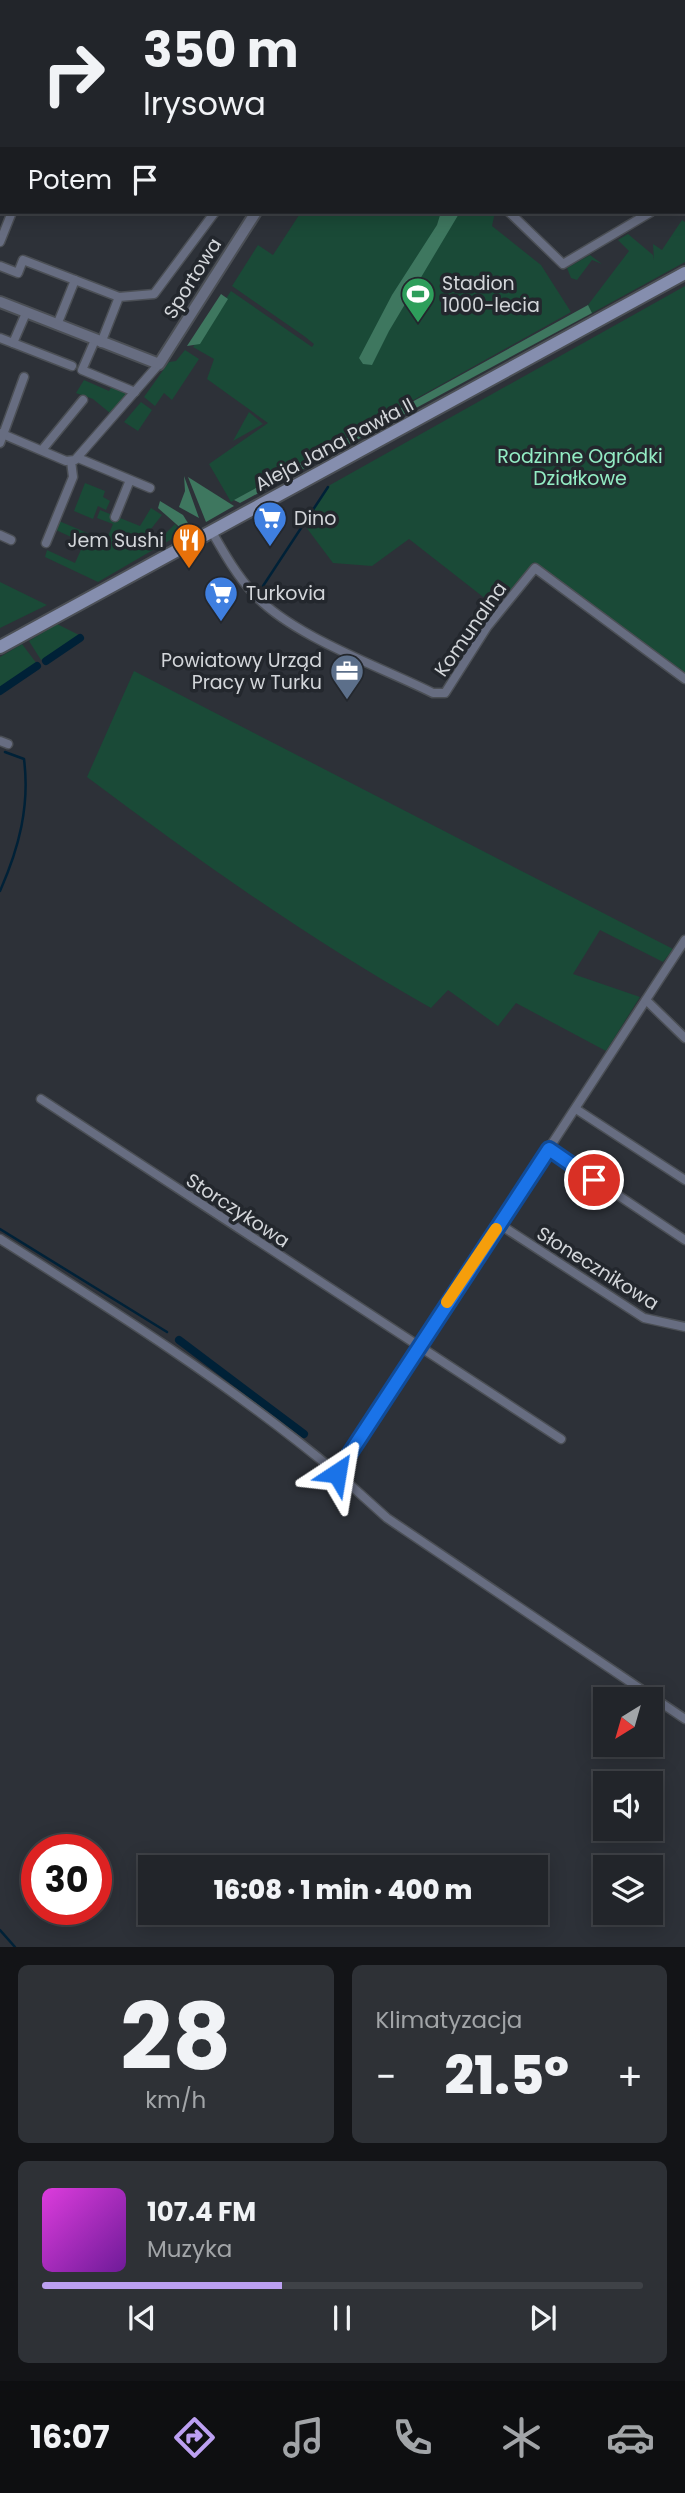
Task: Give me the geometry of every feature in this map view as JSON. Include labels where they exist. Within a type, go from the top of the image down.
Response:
[{"type":"main road","name":"Aleja Jana Pawła II","points":[[0,647],[685,273]]},
{"type":"street","points":[[0,242],[11,214]]},
{"type":"street","points":[[0,266],[18,273],[23,260],[118,297],[154,295],[214,214]]},
{"type":"street","name":"Sportowa","points":[[159,364],[255,214]]},
{"type":"street","points":[[511,214],[563,264],[649,214]]},
{"type":"street","points":[[57,325],[75,280]]},
{"type":"street","points":[[118,297],[82,370],[135,391]]},
{"type":"street","points":[[0,302],[159,364],[75,460],[74,477],[46,543]]},
{"type":"street","points":[[13,343],[26,313]]},
{"type":"street","points":[[0,338],[72,366]]},
{"type":"street","points":[[24,377],[1,437],[75,460],[150,488]]},
{"type":"street","points":[[41,450],[83,400]]},
{"type":"street","points":[[116,517],[130,480]]},
{"type":"street","name":"Komunalna","points":[[212,532],[246,585],[263,603],[309,633],[433,693],[445,693],[488,627],[535,568],[685,679]]},
{"type":"street","points":[[0,535],[11,540]]},
{"type":"street","points":[[337,1473],[685,940]]},
{"type":"street","points":[[649,996],[685,1038]]},
{"type":"street","name":"Storczykowa","points":[[41,1099],[561,1439]]},
{"type":"street","points":[[576,1108],[685,1180]]},
{"type":"street","points":[[549,1149],[685,1240]]},
{"type":"street","name":"Słonecznikowa","points":[[499,1224],[644,1318],[685,1327]]},
{"type":"street","points":[[0,1239],[185,1357],[292,1436],[387,1518],[685,1719]]},
{"type":"green space","name":"Stadion 1000-lecia","points":[[300,214],[495,214],[492,226],[541,265],[571,312],[231,502],[209,464],[268,423],[207,379],[214,359],[193,347],[231,291],[312,347],[314,344],[304,336],[232,286],[258,245],[273,255]]},
{"type":"green space","points":[[440,214],[459,214],[389,331],[372,365],[363,364],[359,358],[392,295],[437,225]]},
{"type":"green space","points":[[682,220],[685,222],[685,262],[592,313],[588,305],[629,251],[618,240],[628,234],[653,255],[654,260],[653,244],[662,250]]},
{"type":"green space","points":[[590,255],[602,264],[592,260],[577,280],[571,278],[567,268]]},
{"type":"green space","name":"Rodzinne Ogródki Działkowe","points":[[685,286],[685,673],[534,562],[496,607],[409,539],[372,566],[333,563],[303,523],[330,485]]},
{"type":"green space","points":[[221,294],[228,299],[200,344],[187,346]]},
{"type":"green space","points":[[588,305],[592,313],[240,503],[234,500]]},
{"type":"green space","points":[[185,350],[199,359],[172,400],[164,393],[155,406],[144,397],[169,362],[176,361]]},
{"type":"green space","points":[[84,380],[109,391],[112,386],[128,393],[110,413],[93,399],[76,393]]},
{"type":"green space","points":[[141,402],[152,410],[138,431],[124,422]]},
{"type":"green space","points":[[249,412],[263,424],[233,441]]},
{"type":"green space","points":[[184,476],[199,518],[179,507],[185,491]]},
{"type":"green space","points":[[188,477],[234,506],[206,522]]},
{"type":"green space","points":[[85,483],[105,491],[103,497],[110,501],[106,510],[98,506],[93,519],[74,511]]},
{"type":"green space","points":[[160,501],[183,515],[191,528],[184,531],[158,508]]},
{"type":"green space","points":[[151,508],[162,515],[147,534],[156,543],[175,524],[182,533],[98,582],[45,557],[47,550],[75,563],[84,543],[56,530],[59,521],[106,541],[113,524],[97,518],[100,510],[140,526]]},
{"type":"green space","points":[[0,582],[47,605],[0,628]]},
{"type":"green space","points":[[57,624],[81,636],[41,660],[29,641]]},
{"type":"green space","points":[[22,644],[37,664],[0,689],[0,657]]},
{"type":"green space","points":[[134,671],[673,949],[663,962],[600,930],[573,974],[640,997],[606,1051],[516,1003],[498,1026],[448,990],[431,1008],[342,955],[255,898],[87,777]]},
{"type":"waterway","points":[[263,586],[328,487]]},
{"type":"waterway","points":[[46,661],[80,638]]},
{"type":"waterway","points":[[0,691],[37,666]]},
{"type":"waterway","points":[[0,891],[18,843],[25,793],[24,759],[5,752]]},
{"type":"waterway","points":[[0,1229],[167,1332]]},
{"type":"waterway","points":[[179,1340],[304,1434]]},
{"type":"waterway","points":[[0,1930],[15,1947]]},
{"type":"slow traffic","points":[[447,1302],[496,1229]]},
{"type":"place","name":"Stadion 1000-lecia","points":[[418,324]]},
{"type":"place","name":"Dino","points":[[270,548]]},
{"type":"place","name":"Jem Sushi","points":[[189,570]]},
{"type":"place","name":"Turkovia","points":[[221,623]]},
{"type":"place","name":"Powiatowy Urząd Pracy w Turku","points":[[347,701]]},
{"type":"route","points":[[337,1473],[549,1149],[594,1180]]}]
